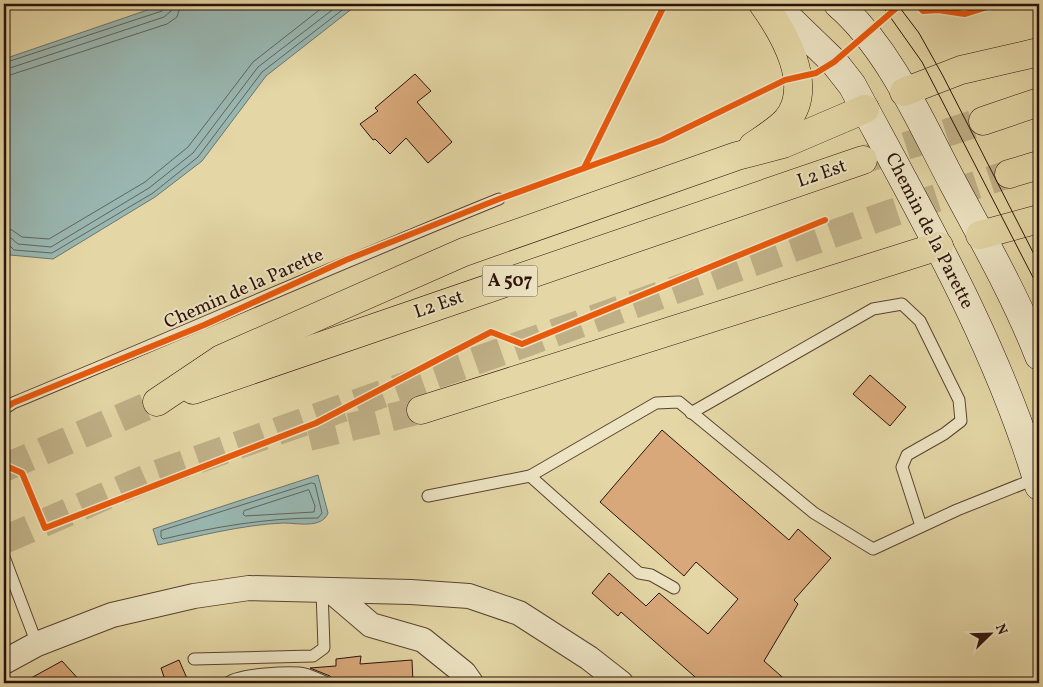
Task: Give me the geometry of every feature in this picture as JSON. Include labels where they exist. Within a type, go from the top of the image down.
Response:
[{"type":"highway","points":[[738,156],[771,134],[787,119],[795,102],[798,77],[795,63],[780,28],[763,4]]},
{"type":"highway","points":[[904,92],[961,70],[1039,52]]},
{"type":"highway","points":[[983,121],[1039,102]]},
{"type":"highway","points":[[738,156],[783,144],[865,109]]},
{"type":"highway","name":"L2 Est","points":[[738,156],[464,252],[221,359],[157,402],[863,160]]},
{"type":"highway","points":[[1009,174],[1039,165]]},
{"type":"highway","points":[[980,235],[1039,219]]},
{"type":"highway","points":[[421,410],[938,246]]},
{"type":"street","name":"Chemin de la Parette","points":[[774,4],[834,62],[852,85],[938,246],[990,350],[1017,417],[1038,480]]},
{"type":"street","points":[[838,4],[868,33],[904,92],[980,235],[1039,356]]},
{"type":"street","points":[[865,109],[904,92]]},
{"type":"street","points":[[938,246],[980,235]]},
{"type":"street","points":[[4,662],[37,644],[112,615],[194,596],[249,588],[421,592],[477,598],[519,613],[589,658],[621,683]]},
{"type":"street","points":[[326,590],[371,625],[423,640],[464,673],[472,683]]},
{"type":"lane","name":"Chemin de la Parette","points":[[4,409],[13,403],[204,324],[346,260],[499,199]]},
{"type":"lane","points":[[692,412],[873,309],[902,304],[920,321],[959,400],[961,421],[944,434],[907,455],[902,467],[921,526]]},
{"type":"lane","points":[[428,496],[530,476],[656,403],[679,402],[814,513],[873,549],[921,526],[1038,480]]},
{"type":"lane","points":[[530,476],[639,573],[651,575],[674,588]]},
{"type":"lane","points":[[4,557],[37,644]]},
{"type":"lane","points":[[194,659],[313,656],[324,648],[326,590]]},
{"type":"lane","points":[[228,683],[240,677],[304,679],[327,683]]},
{"type":"water","points":[[165,4],[358,4],[266,76],[202,161],[155,197],[53,259],[10,255],[4,245],[4,59]]},
{"type":"water","points":[[318,475],[328,513],[320,521],[308,524],[283,523],[252,526],[158,545],[153,529]]},
{"type":"building","points":[[415,74],[431,91],[417,102],[452,142],[428,163],[406,138],[390,154],[375,139],[373,140],[360,124],[378,111],[375,108]]},
{"type":"building","points":[[870,375],[906,407],[890,426],[853,394]]},
{"type":"building","points":[[662,430],[789,540],[798,529],[831,558],[794,600],[798,604],[764,661],[789,683],[702,683],[621,612],[618,616],[592,593],[609,573],[646,606],[659,593],[708,634],[738,599],[696,562],[684,576],[600,502]]},
{"type":"building","points":[[361,656],[360,664],[412,660],[413,683],[334,683],[330,676],[310,668],[336,666],[336,659]]},
{"type":"building","points":[[179,660],[189,683],[166,683],[161,668]]},
{"type":"building","points":[[62,661],[82,683],[22,683]]},
{"type":"tunnel","points":[[866,159],[983,121]]},
{"type":"tunnel","points":[[4,540],[154,475],[892,213],[1009,174]]},
{"type":"tunnel","points":[[4,468],[157,402]]},
{"type":"tunnel","points":[[309,437],[421,410]]},
{"type":"tram line","points":[[881,4],[922,62],[1039,289]]},
{"type":"tram line","points":[[897,4],[919,33],[943,76],[1039,264]]},
{"type":"cycle path","points":[[584,168],[665,4]]},
{"type":"cycle path","points":[[4,409],[13,403],[204,325],[346,260],[499,199],[662,140],[785,80],[816,73],[834,62],[901,4]]},
{"type":"cycle path","points":[[917,4],[923,11],[938,10],[965,14],[997,4]]},
{"type":"cycle path","points":[[4,465],[22,473],[45,528],[316,423],[491,332],[522,344],[825,220]]}]
